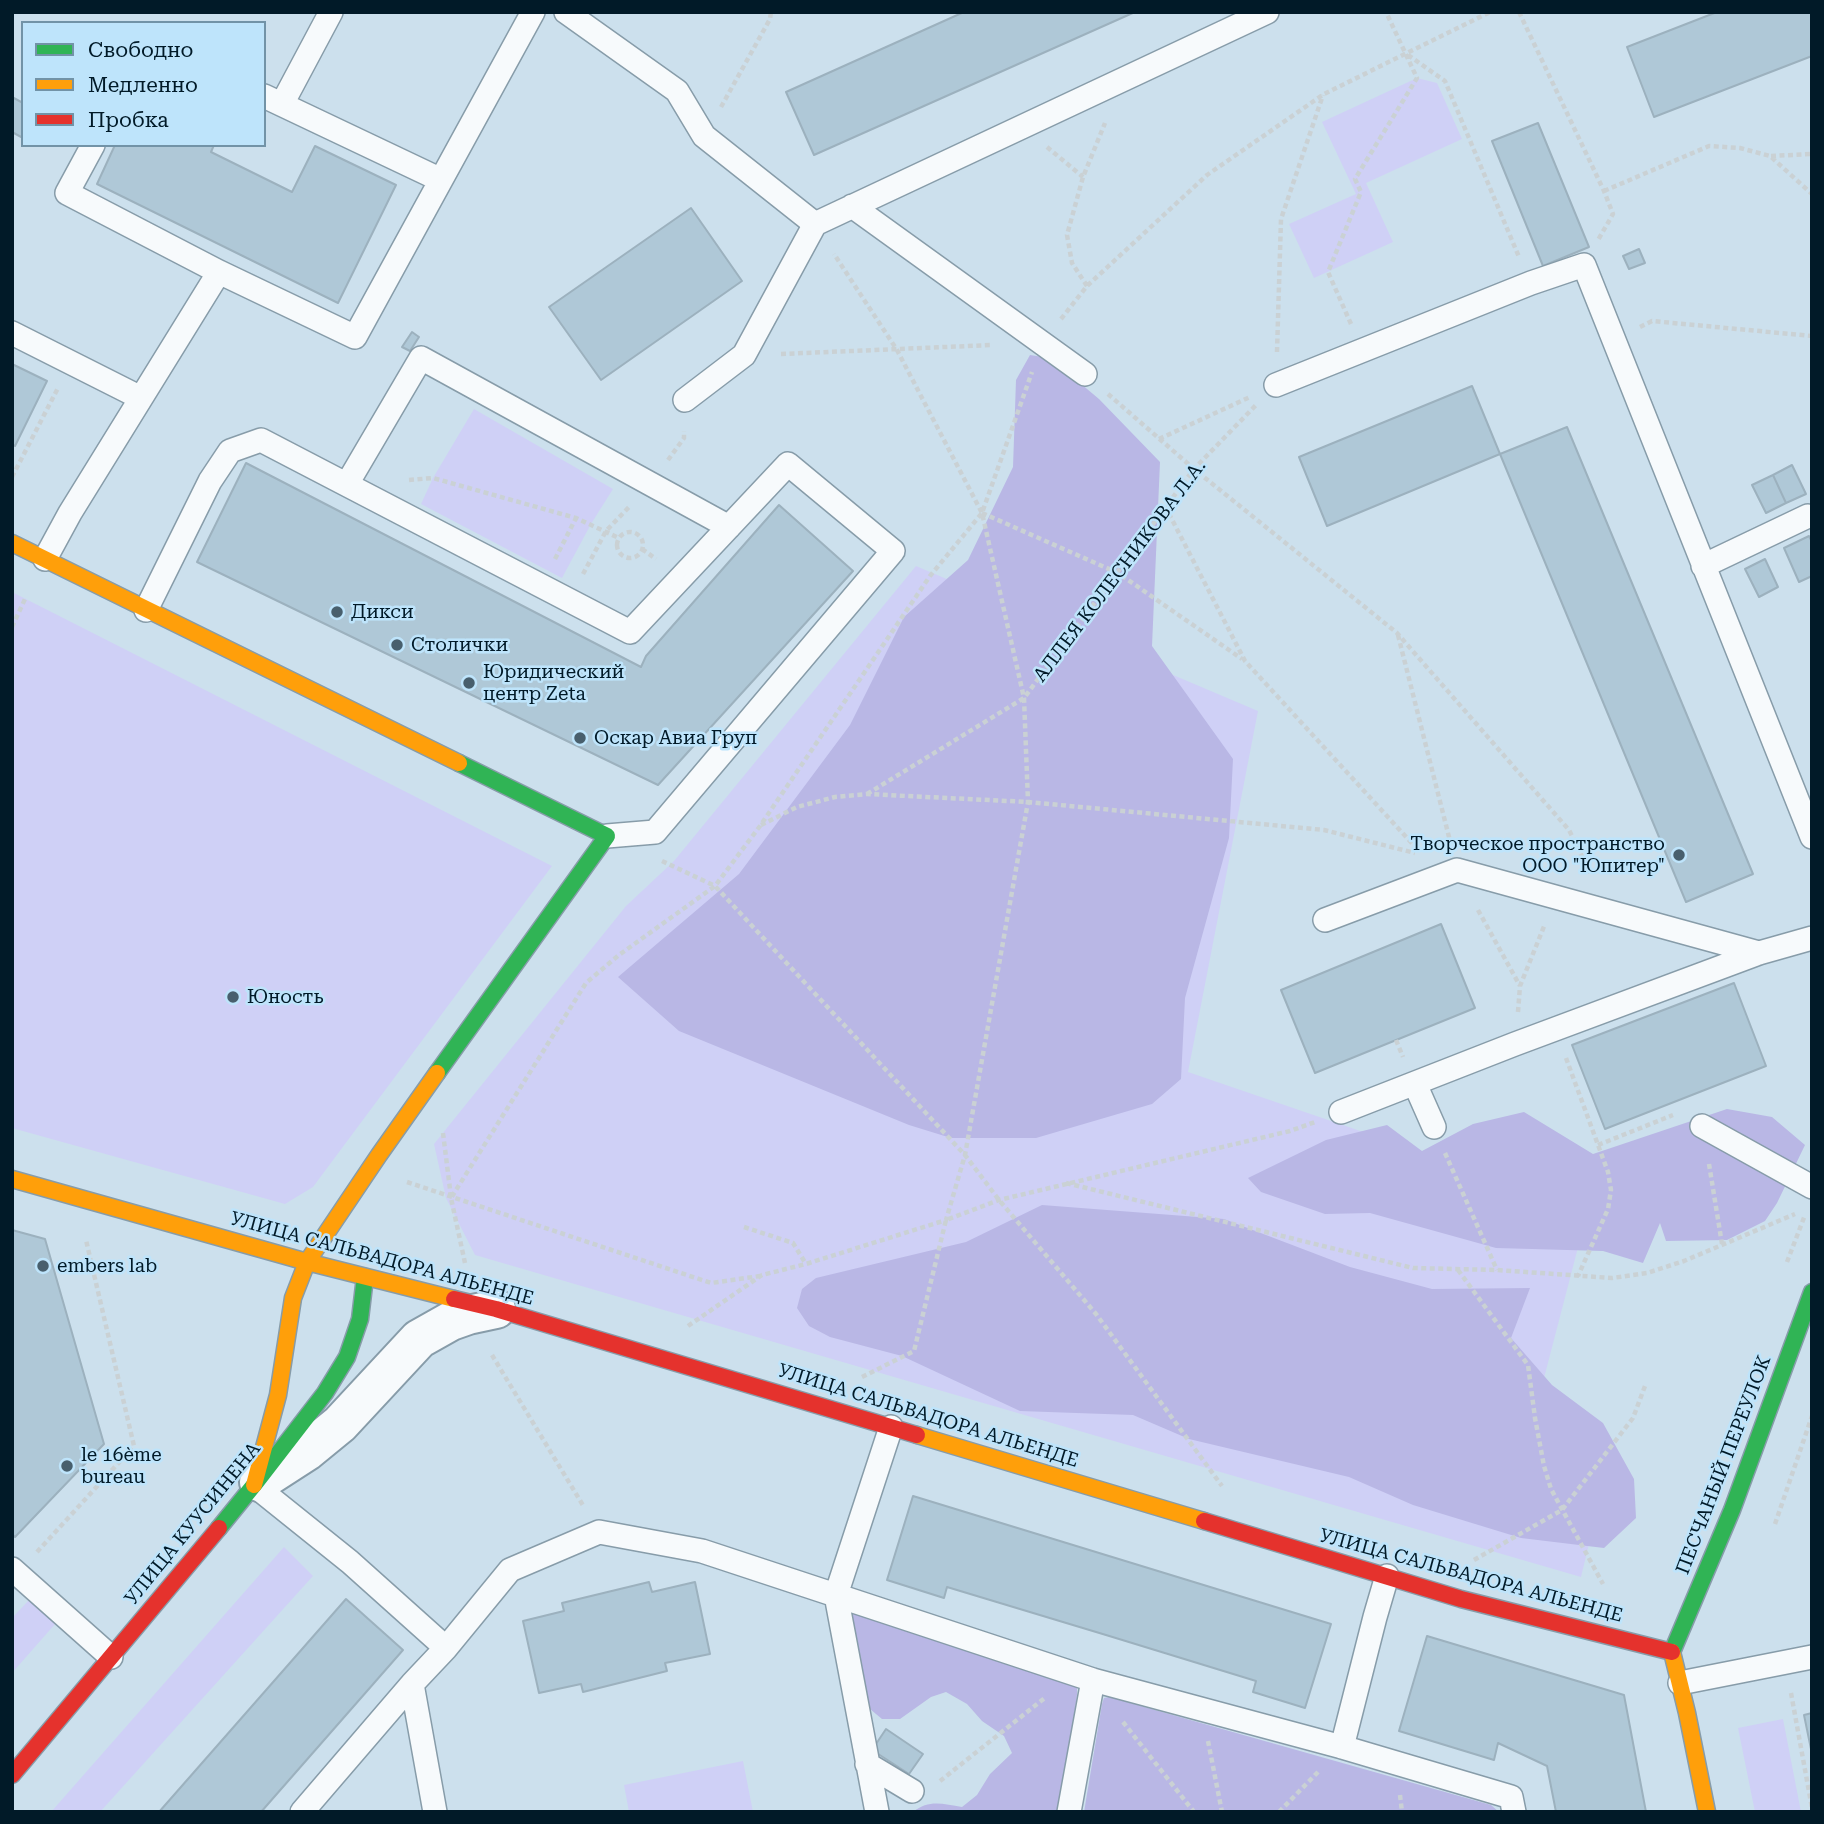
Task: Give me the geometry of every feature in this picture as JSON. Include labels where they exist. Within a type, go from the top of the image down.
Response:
[{"type":"street","points":[[12,543],[607,836],[379,1155],[307,1262],[293,1298],[278,1395],[254,1485]]},
{"type":"street","name":"УЛИЦА САЛЬВАДОРА АЛЬЕНДЕ","points":[[12,1179],[307,1262],[496,1309],[1461,1599],[1672,1652]]},
{"type":"street","name":"УЛИЦА КУУСИНЕНА","points":[[12,1775],[254,1485],[325,1393],[347,1357],[360,1319],[365,1277]]},
{"type":"street","name":"ПЕСЧАНЫЙ ПЕРЕУЛОК","points":[[1672,1652],[1732,1510],[1812,1292]]},
{"type":"street","points":[[254,1485],[307,1451],[341,1424],[419,1339],[451,1321],[496,1309]]},
{"type":"street","points":[[1672,1652],[1707,1812]]},
{"type":"lane","points":[[331,12],[273,100],[441,180]]},
{"type":"lane","points":[[92,147],[67,193],[219,272],[355,337],[533,12]]},
{"type":"lane","points":[[566,12],[677,91],[704,136],[815,224]]},
{"type":"lane","points":[[685,400],[744,355],[815,224],[1267,12]]},
{"type":"lane","points":[[852,206],[1085,374]]},
{"type":"lane","points":[[1276,385],[1531,283],[1584,265],[1703,566],[1806,802],[1812,837]]},
{"type":"lane","points":[[45,559],[70,513],[219,272]]},
{"type":"lane","points":[[12,333],[141,398]]},
{"type":"lane","points":[[347,484],[421,358],[729,527]]},
{"type":"lane","points":[[146,610],[210,481],[230,452],[261,440],[630,632],[788,464],[893,551],[654,832],[607,836]]},
{"type":"lane","points":[[1703,566],[1808,516]]},
{"type":"lane","points":[[1325,920],[1457,870],[1759,953]]},
{"type":"lane","points":[[1341,1112],[1759,953],[1812,938]]},
{"type":"lane","points":[[1415,1084],[1434,1127]]},
{"type":"lane","points":[[1702,1126],[1809,1198]]},
{"type":"lane","points":[[877,1812],[836,1595],[891,1427]]},
{"type":"lane","points":[[254,1485],[350,1563],[446,1648]]},
{"type":"lane","points":[[302,1812],[446,1648],[510,1570],[599,1532],[702,1551],[1083,1677],[1342,1747],[1511,1797],[1514,1812]]},
{"type":"lane","points":[[15,1571],[111,1657]]},
{"type":"lane","points":[[1342,1747],[1387,1576]]},
{"type":"lane","points":[[1680,1683],[1812,1657]]},
{"type":"lane","points":[[1069,1812],[1083,1677]]},
{"type":"lane","points":[[412,1684],[435,1812]]},
{"type":"lane","points":[[867,1764],[912,1791]]},
{"type":"path","points":[[1363,351],[1328,272],[1361,192],[1355,179],[1417,78],[1386,12]]},
{"type":"path","points":[[451,1198],[586,983],[619,955],[715,886],[760,826],[930,576],[982,513],[1042,343],[1087,286],[1207,176],[1324,94],[1490,12]]},
{"type":"path","points":[[1519,12],[1613,214],[1584,265]]},
{"type":"path","points":[[704,136],[772,14]]},
{"type":"path","points":[[1406,53],[1445,81],[1531,283]]},
{"type":"path","points":[[1087,286],[1072,263],[1067,235],[1083,177],[1123,80]]},
{"type":"path","points":[[1159,439],[1276,385],[1282,219],[1324,94]]},
{"type":"path","points":[[1023,127],[1083,177]]},
{"type":"path","points":[[1604,191],[1709,146],[1740,148],[1770,156],[1812,154]]},
{"type":"path","points":[[1770,156],[1812,194]]},
{"type":"path","points":[[815,224],[897,350],[982,513],[1024,698],[1028,803],[965,1155],[914,1351],[851,1382]]},
{"type":"path","points":[[1614,339],[1652,321],[1812,336]]},
{"type":"path","points":[[744,355],[1042,343]]},
{"type":"path","points":[[12,477],[71,363]]},
{"type":"path","points":[[1085,374],[1194,470],[1397,633],[1569,830],[1609,912]]},
{"type":"path","name":"АЛЛЕЯ КОЛЕСНИКОВА Л.А.","points":[[1024,698],[1165,506],[1194,470],[1276,385]]},
{"type":"path","points":[[433,478],[576,518],[619,538]]},
{"type":"path","points":[[570,600],[606,531],[652,484]]},
{"type":"path","points":[[1165,506],[1245,661]]},
{"type":"path","points":[[760,826],[797,807],[835,797],[867,794],[1028,803],[1324,830],[1422,855],[1245,661],[1118,573],[982,513]]},
{"type":"path","points":[[554,560],[576,518]]},
{"type":"path","points":[[629,531],[638,534],[643,541],[640,553],[633,558],[624,557],[618,550],[619,538],[629,531]]},
{"type":"path","points":[[12,627],[25,599]]},
{"type":"path","points":[[1397,633],[1457,870],[1520,986]]},
{"type":"path","points":[[867,794],[1024,698]]},
{"type":"path","points":[[661,860],[715,886],[965,1155],[999,1200],[1096,1314],[1226,1491]]},
{"type":"path","points":[[1515,1044],[1520,986],[1556,897]]},
{"type":"path","points":[[1556,1031],[1608,1172],[1611,1190],[1608,1209],[1578,1276]]},
{"type":"path","points":[[396,1178],[711,1283],[762,1275],[806,1264],[946,1220],[999,1200],[1290,1131],[1341,1112]]},
{"type":"path","points":[[1598,1145],[1681,1112]]},
{"type":"path","points":[[443,1122],[451,1198],[465,1264]]},
{"type":"path","points":[[1702,1126],[1722,1244]]},
{"type":"path","points":[[1434,1127],[1497,1270]]},
{"type":"path","points":[[1066,1183],[1413,1268],[1497,1270],[1612,1278],[1647,1273],[1684,1261],[1809,1198]]},
{"type":"path","points":[[744,1227],[793,1242],[806,1264]]},
{"type":"path","points":[[15,1571],[134,1446],[85,1235]]},
{"type":"path","points":[[1457,1269],[1528,1365],[1535,1418],[1551,1489],[1603,1584]]},
{"type":"path","points":[[681,1331],[762,1275]]},
{"type":"path","points":[[492,1355],[599,1532]]},
{"type":"path","points":[[1474,1560],[1562,1510],[1633,1418],[1645,1386]]},
{"type":"path","points":[[1774,1524],[1812,1416]]},
{"type":"path","points":[[912,1791],[927,1792],[1083,1677]]},
{"type":"path","points":[[1790,1693],[1812,1808]]},
{"type":"path","points":[[1201,1709],[1222,1812]]},
{"type":"path","points":[[1121,1718],[1194,1812]]},
{"type":"path","points":[[1279,1812],[1342,1747]]},
{"type":"shaded area","points":[[1417,78],[1437,83],[1462,139],[1366,183],[1393,242],[1314,278],[1289,224],[1356,194],[1322,122]]},
{"type":"shaded area","points":[[1030,355],[1050,358],[1099,399],[1160,462],[1152,646],[1233,759],[1229,838],[1185,998],[1181,1079],[1152,1104],[1036,1138],[951,1138],[909,1125],[679,1031],[618,977],[739,874],[850,725],[904,617],[968,560],[1013,467],[1016,380]]},
{"type":"shaded area","points":[[474,409],[613,489],[562,578],[421,504],[433,478]]},
{"type":"shaded area","points":[[916,566],[1258,711],[1188,1072],[1588,1209],[1537,1405],[1609,1461],[1581,1577],[475,1255],[446,1198],[434,1144],[626,906],[674,861]]},
{"type":"shaded area","name":"Юность","points":[[12,592],[552,866],[313,1187],[285,1204],[12,1128]]},
{"type":"shaded area","points":[[1727,1109],[1772,1117],[1805,1145],[1777,1203],[1765,1221],[1727,1240],[1666,1241],[1660,1223],[1643,1263],[1603,1251],[1496,1248],[1370,1213],[1325,1214],[1261,1192],[1248,1178],[1326,1140],[1387,1125],[1422,1151],[1473,1124],[1524,1112],[1593,1154]]},
{"type":"shaded area","points":[[1042,1205],[1224,1219],[1350,1267],[1432,1289],[1530,1288],[1511,1338],[1552,1385],[1603,1423],[1634,1479],[1636,1518],[1604,1548],[1521,1538],[1413,1505],[1349,1477],[1189,1439],[1133,1415],[1020,1411],[902,1356],[830,1337],[809,1326],[797,1308],[802,1289],[816,1278],[966,1242]]},
{"type":"shaded area","points":[[284,1547],[313,1576],[100,1812],[51,1812]]},
{"type":"shaded area","points":[[30,1599],[56,1623],[12,1673],[12,1618]]},
{"type":"shaded area","points":[[854,1609],[1073,1680],[1077,1695],[1060,1812],[913,1812],[931,1804],[962,1807],[977,1795],[990,1774],[1012,1753],[1004,1736],[982,1721],[967,1704],[946,1692],[931,1697],[900,1719],[882,1719],[870,1709],[862,1692],[849,1612]]},
{"type":"shaded area","points":[[1109,1697],[1491,1805],[1499,1812],[1084,1812],[1102,1704],[1104,1698]]},
{"type":"shaded area","points":[[1783,1719],[1801,1812],[1755,1812],[1738,1728]]},
{"type":"shaded area","points":[[743,1761],[753,1812],[629,1812],[624,1785]]},
{"type":"building","points":[[964,12],[1135,12],[814,155],[786,92]]},
{"type":"building","points":[[1717,12],[1812,12],[1812,56],[1654,117],[1627,47]]},
{"type":"building","points":[[12,97],[21,102],[21,137],[12,132]]},
{"type":"building","points":[[1538,123],[1589,247],[1543,266],[1492,141]]},
{"type":"building","points":[[315,146],[396,185],[338,303],[97,184],[114,147],[213,147],[211,152],[292,192]]},
{"type":"building","points":[[691,208],[742,281],[601,380],[549,307]]},
{"type":"building","points":[[1639,249],[1645,263],[1629,269],[1623,256]]},
{"type":"building","points":[[412,332],[419,337],[410,351],[402,347]]},
{"type":"building","points":[[12,364],[47,381],[15,446],[12,444]]},
{"type":"building","points":[[1472,386],[1500,454],[1327,526],[1299,457]]},
{"type":"building","points":[[1567,427],[1753,874],[1686,902],[1500,454]]},
{"type":"building","points":[[246,463],[641,667],[646,656],[779,505],[853,571],[658,785],[197,562]]},
{"type":"building","points":[[1792,465],[1806,494],[1786,503],[1773,475]]},
{"type":"building","points":[[1773,475],[1786,503],[1766,513],[1752,485]]},
{"type":"building","points":[[1809,536],[1812,542],[1812,576],[1799,582],[1784,548]]},
{"type":"building","points":[[1765,559],[1778,587],[1759,597],[1745,569]]},
{"type":"building","points":[[1441,924],[1475,1008],[1315,1073],[1281,990]]},
{"type":"building","points":[[1734,983],[1766,1066],[1605,1129],[1572,1045]]},
{"type":"building","points":[[12,1230],[45,1239],[104,1444],[15,1537],[12,1534]]},
{"type":"building","points":[[913,1496],[1331,1624],[1305,1708],[1253,1692],[1256,1681],[1106,1635],[947,1587],[944,1598],[887,1580]]},
{"type":"building","points":[[649,1582],[652,1592],[695,1582],[710,1654],[665,1663],[667,1671],[583,1692],[581,1684],[539,1693],[523,1621],[564,1611],[562,1603]]},
{"type":"building","points":[[346,1599],[403,1650],[261,1812],[159,1812]]},
{"type":"building","points":[[1427,1636],[1624,1695],[1646,1812],[1556,1812],[1547,1766],[1498,1743],[1494,1760],[1399,1731]]},
{"type":"building","points":[[1812,1713],[1812,1754],[1804,1715]]},
{"type":"building","points":[[886,1729],[923,1754],[909,1774],[872,1750]]},
{"type":"traffic: fast","points":[[437,1073],[607,836],[459,763]]},
{"type":"traffic: fast","points":[[219,1528],[325,1393],[347,1357],[360,1319],[365,1277]]},
{"type":"traffic: fast","points":[[1672,1652],[1732,1510],[1812,1292]]},
{"type":"traffic: slow","points":[[12,543],[459,763]]},
{"type":"traffic: slow","points":[[254,1485],[278,1395],[293,1298],[307,1262],[437,1073]]},
{"type":"traffic: slow","points":[[12,1179],[307,1262],[454,1299]]},
{"type":"traffic: slow","points":[[917,1435],[1204,1521]]},
{"type":"traffic: slow","points":[[1672,1652],[1707,1812]]},
{"type":"traffic: jam","points":[[454,1299],[496,1309],[917,1435]]},
{"type":"traffic: jam","points":[[1204,1521],[1461,1599],[1672,1652]]},
{"type":"traffic: jam","points":[[12,1775],[219,1528]]},
{"type":"place","name":"Дикси","points":[[337,612]]},
{"type":"place","name":"Столички","points":[[397,645]]},
{"type":"place","name":"Юридический центр Zeta","points":[[469,683]]},
{"type":"place","name":"Оскар Авиа Груп","points":[[580,738]]},
{"type":"place","name":"Творческое пространство ООО \"Юпитер\"","points":[[1679,855]]},
{"type":"place","name":"Юность","points":[[233,997]]},
{"type":"place","name":"embers lab","points":[[43,1266]]},
{"type":"place","name":"le 16ème bureau","points":[[67,1466]]}]
